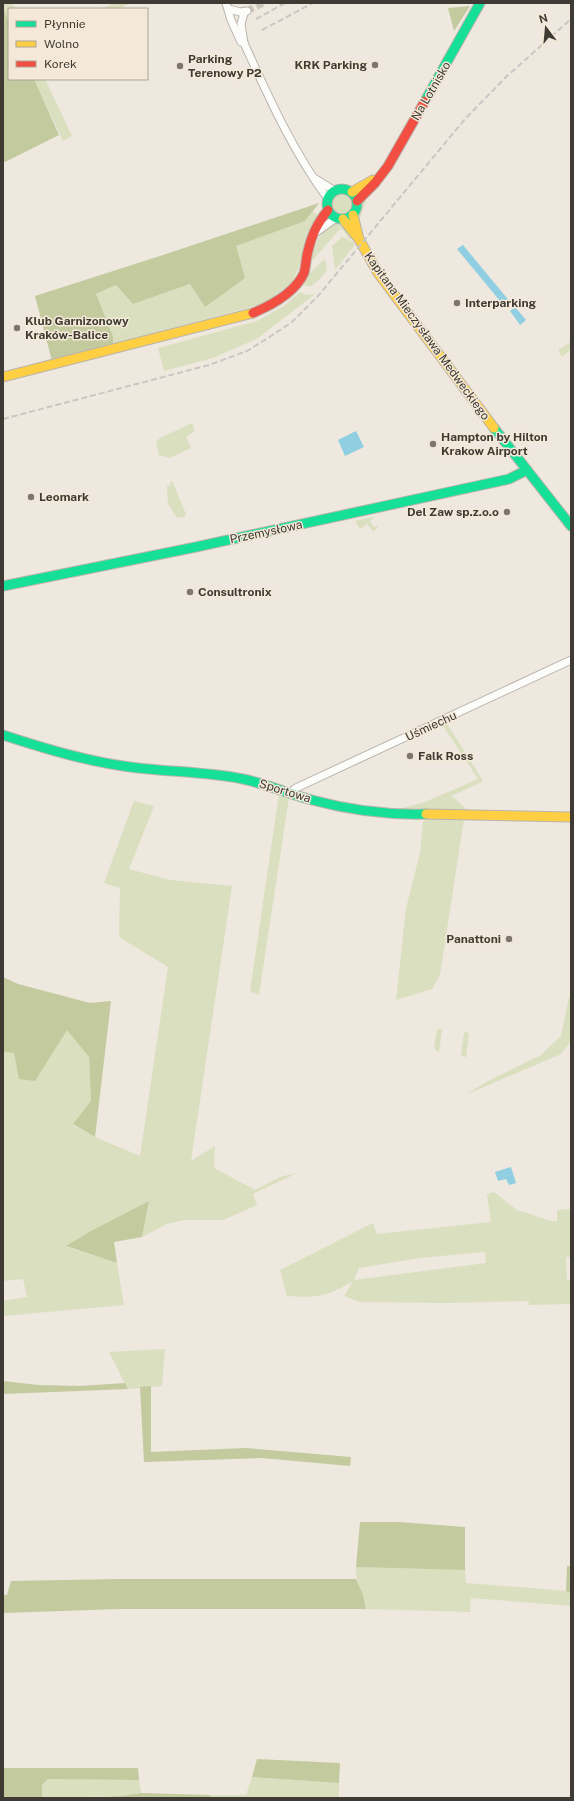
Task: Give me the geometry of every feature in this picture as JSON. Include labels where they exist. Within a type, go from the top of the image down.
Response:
[{"type":"street","name":"Na Lotnisko","points":[[357,201],[375,184],[388,166],[480,3]]},
{"type":"street","points":[[3,377],[263,309],[276,302],[300,278],[304,272],[310,240],[315,232],[317,222],[328,210],[328,199],[314,178],[285,127],[244,43],[241,24],[246,12],[228,6],[228,13],[231,20],[241,42],[244,43]]},
{"type":"street","points":[[314,178],[335,191]]},
{"type":"street","name":"Na Lotnisko","points":[[352,192],[378,178]]},
{"type":"street","points":[[315,232],[340,219],[353,215],[358,206],[352,192],[344,189],[335,191],[328,199]]},
{"type":"street","points":[[328,210],[340,219]]},
{"type":"street","name":"Kapitana Mieczysława Medweckiego","points":[[353,215],[359,239]]},
{"type":"street","name":"Kapitana Mieczysława Medweckiego","points":[[340,219],[359,239],[378,273],[474,403],[571,526]]},
{"type":"street","name":"Przemysłowa","points":[[3,586],[196,547],[509,479],[527,470]]},
{"type":"street","name":"Uśmiechu","points":[[291,792],[296,788],[571,660]]},
{"type":"street","name":"Sportowa","points":[[3,735],[43,748],[113,764],[137,768],[218,774],[245,779],[291,792],[312,800],[366,811],[397,815],[571,817]]},
{"type":"green space","points":[[3,3],[13,3],[16,8],[8,8],[8,20],[3,8]]},
{"type":"green space","points":[[114,3],[131,3],[120,8],[103,8]]},
{"type":"green space","points":[[470,6],[454,31],[448,8]]},
{"type":"green space","points":[[3,8],[8,20],[8,80],[34,80],[59,135],[3,163]]},
{"type":"green space","points":[[34,80],[45,80],[72,136],[63,141]]},
{"type":"green space","points":[[342,194],[349,197],[352,204],[349,211],[342,214],[335,211],[332,204],[335,197]]},
{"type":"green space","points":[[364,197],[366,201],[359,221],[358,209]]},
{"type":"green space","points":[[319,203],[305,221],[236,246],[245,278],[205,307],[190,284],[133,304],[116,285],[96,294],[113,336],[113,344],[52,361],[35,296]]},
{"type":"green space","points":[[313,211],[318,216],[308,231],[298,270],[291,283],[266,303],[113,344],[113,336],[96,294],[116,285],[133,304],[190,284],[205,307],[235,246],[305,221]]},
{"type":"green space","points":[[335,223],[341,225],[352,239],[349,239],[343,230],[340,229],[310,263],[315,246],[321,235],[329,226]]},
{"type":"green space","points":[[342,237],[353,242],[355,245],[335,270],[332,246]]},
{"type":"green space","points":[[324,259],[327,267],[322,277],[312,286],[306,286],[302,281]]},
{"type":"green space","points":[[300,292],[306,295],[315,294],[258,338],[213,358],[164,371],[158,348],[257,321],[284,306]]},
{"type":"green space","points":[[571,342],[571,349],[562,357],[558,350]]},
{"type":"green space","points":[[192,423],[195,431],[186,437],[191,448],[170,458],[159,455],[156,442],[160,438]]},
{"type":"green space","points":[[172,481],[186,514],[184,517],[177,518],[168,504],[167,486],[171,485],[170,482]]},
{"type":"green space","points":[[374,518],[370,521],[374,527],[377,526],[378,528],[373,531],[367,524],[360,529],[355,521]]},
{"type":"green space","points":[[446,722],[483,781],[452,796],[468,811],[388,812],[425,802],[478,779],[442,724]]},
{"type":"green space","points":[[279,794],[289,797],[259,995],[250,991]]},
{"type":"green space","points":[[134,801],[154,806],[129,869],[170,880],[232,886],[191,1161],[215,1146],[214,1168],[255,1190],[280,1177],[297,1173],[253,1194],[257,1205],[223,1220],[184,1220],[167,1224],[142,1237],[149,1201],[67,1247],[117,1263],[124,1305],[3,1316],[3,1301],[27,1297],[23,1279],[3,1281],[3,1052],[14,1053],[67,1029],[89,1057],[91,1101],[73,1125],[95,1137],[140,1156],[168,967],[119,937],[120,888],[104,883]]},
{"type":"green space","points":[[428,819],[464,819],[440,975],[432,989],[396,1000],[406,908],[420,853],[423,821]]},
{"type":"green space","points":[[3,977],[18,984],[90,1003],[111,1001],[95,1137],[73,1124],[91,1101],[89,1057],[67,1030],[35,1081],[19,1079],[14,1053],[3,1052]]},
{"type":"green space","points":[[569,997],[571,997],[571,1041],[561,1054],[465,1095],[488,1081],[541,1055],[561,1036]]},
{"type":"green space","points":[[437,1029],[442,1029],[439,1053],[434,1048]]},
{"type":"green space","points":[[464,1032],[469,1033],[466,1057],[461,1056]]},
{"type":"green space","points":[[494,1192],[517,1210],[551,1221],[557,1221],[557,1210],[571,1209],[571,1257],[566,1257],[567,1280],[571,1280],[571,1304],[528,1305],[529,1301],[446,1303],[360,1302],[344,1296],[353,1281],[336,1290],[322,1295],[307,1297],[287,1296],[280,1270],[373,1223],[377,1234],[491,1222],[487,1194]],"holes":[[[485,1252],[486,1263],[354,1280],[359,1268],[419,1258]]]},
{"type":"green space","points":[[149,1201],[142,1237],[114,1242],[117,1263],[66,1246],[91,1231]]},
{"type":"green space","points":[[165,1349],[162,1386],[128,1389],[109,1352]]},
{"type":"green space","points":[[3,1381],[38,1385],[80,1386],[125,1383],[128,1389],[3,1394]]},
{"type":"green space","points":[[151,1386],[151,1452],[246,1448],[351,1457],[350,1466],[262,1458],[144,1462],[140,1387]]},
{"type":"green space","points":[[360,1522],[399,1522],[465,1527],[465,1570],[356,1567]]},
{"type":"green space","points":[[567,1566],[571,1566],[571,1593],[566,1591]]},
{"type":"green space","points":[[356,1567],[465,1570],[466,1583],[566,1591],[571,1593],[571,1606],[471,1598],[470,1612],[366,1609],[358,1583]]},
{"type":"green space","points":[[119,1579],[356,1579],[363,1595],[366,1609],[119,1609],[3,1613],[3,1595],[7,1595],[11,1581]]},
{"type":"green space","points":[[257,1759],[340,1763],[339,1783],[252,1777]]},
{"type":"green space","points":[[3,1768],[138,1768],[139,1780],[48,1779],[42,1785],[42,1798],[3,1798]]},
{"type":"green space","points":[[252,1777],[339,1783],[339,1798],[210,1798],[210,1795],[246,1795]]},
{"type":"green space","points":[[48,1779],[139,1780],[141,1793],[121,1796],[42,1798],[42,1785]]},
{"type":"green space","points":[[141,1793],[210,1795],[210,1798],[79,1798],[121,1796]]},
{"type":"water","points":[[463,245],[511,303],[505,307],[457,249]]},
{"type":"water","points":[[515,307],[526,320],[520,325],[510,311]]},
{"type":"water","points":[[356,431],[364,447],[345,456],[338,440]]},
{"type":"water","points":[[511,1167],[516,1183],[509,1185],[506,1179],[498,1181],[495,1172]]},
{"type":"tunnel","points":[[247,11],[263,3]]},
{"type":"railway","points":[[256,19],[285,3]]},
{"type":"railway","points":[[262,30],[313,3]]},
{"type":"railway","points":[[3,419],[209,365],[247,351],[292,322],[318,296],[465,119],[506,77],[571,19]]},
{"type":"traffic: fast","points":[[425,101],[480,3]]},
{"type":"traffic: fast","points":[[342,189],[353,193],[357,204],[353,215],[342,219],[331,215],[327,204],[331,193],[342,189]]},
{"type":"traffic: fast","points":[[494,428],[571,526]]},
{"type":"traffic: fast","points":[[3,586],[196,547],[509,479],[527,470]]},
{"type":"traffic: fast","points":[[3,735],[52,750],[104,763],[138,768],[204,773],[243,779],[340,807],[383,813],[426,814]]},
{"type":"traffic: slow","points":[[352,192],[373,180]]},
{"type":"traffic: slow","points":[[353,215],[359,239],[378,273],[494,428]]},
{"type":"traffic: slow","points":[[343,219],[358,238]]},
{"type":"traffic: slow","points":[[3,377],[253,313]]},
{"type":"traffic: slow","points":[[426,814],[571,817]]},
{"type":"traffic: jam","points":[[357,201],[375,183],[388,166],[425,101]]},
{"type":"traffic: jam","points":[[253,313],[282,298],[295,287],[304,273],[307,254],[313,234],[328,210]]},
{"type":"place","name":"KRK Parking","points":[[375,65]]},
{"type":"place","name":"Parking Terenowy P2","points":[[180,66]]},
{"type":"place","name":"Interparking","points":[[457,303]]},
{"type":"place","name":"Klub Garnizonowy Kraków-Balice","points":[[17,328]]},
{"type":"place","name":"Hampton by Hilton Krakow Airport","points":[[433,444]]},
{"type":"place","name":"Leomark","points":[[31,497]]},
{"type":"place","name":"Del Zaw sp.z.o.o","points":[[507,512]]},
{"type":"place","name":"Consultronix","points":[[190,592]]},
{"type":"place","name":"Falk Ross","points":[[410,756]]},
{"type":"place","name":"Panattoni","points":[[509,939]]}]
